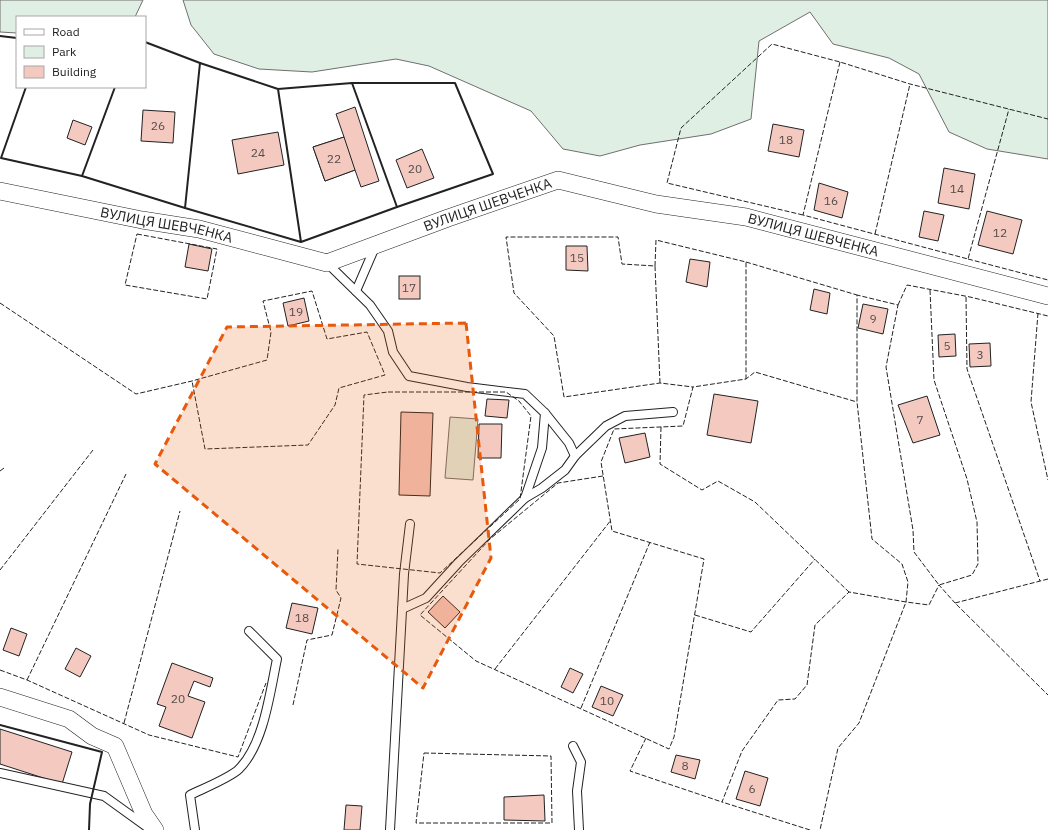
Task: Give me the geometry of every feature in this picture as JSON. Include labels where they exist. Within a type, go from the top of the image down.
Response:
[{"type":"street","name":"ВУЛИЦЯ ШЕВЧЕНКА","points":[[0,191],[199,230],[327,263],[376,244],[558,180],[656,204],[746,217],[1048,296]]},
{"type":"street","points":[[0,697],[69,719],[92,736],[115,746],[144,814],[153,830]]},
{"type":"lane","points":[[356,291],[376,244]]},
{"type":"lane","points":[[327,263],[370,305],[388,331],[393,352],[408,376],[468,388],[525,394],[545,413],[569,442],[575,456]]},
{"type":"lane","points":[[402,609],[426,598],[459,562],[525,498],[542,488],[565,470],[575,456],[606,426],[625,416],[673,412]]},
{"type":"lane","points":[[525,498],[542,448],[545,413]]},
{"type":"lane","points":[[390,830],[402,609],[410,524]]},
{"type":"lane","points":[[195,830],[190,795],[238,770],[251,754],[270,695],[276,659],[249,631]]},
{"type":"lane","points":[[574,746],[581,762],[577,791],[579,830]]},
{"type":"lane","points":[[0,773],[104,796],[153,830]]},
{"type":"highlighted area","points":[[466,323],[491,558],[423,688],[155,464],[227,327]]},
{"type":"green space","points":[[0,0],[143,0],[135,16],[16,16],[16,33],[0,32]]},
{"type":"green space","points":[[183,0],[1048,0],[1048,159],[987,149],[949,132],[919,74],[889,58],[833,44],[810,12],[759,41],[751,119],[711,134],[640,145],[600,156],[563,149],[531,111],[429,66],[396,59],[312,72],[259,69],[214,54],[191,25]]},
{"type":"green space","points":[[450,417],[478,419],[473,480],[445,478]]},
{"type":"building","points":[[355,107],[379,181],[361,187],[355,170],[325,181],[313,147],[344,137],[336,114]]},
{"type":"building","points":[[143,110],[175,112],[173,143],[141,141]]},
{"type":"building","points":[[73,120],[92,127],[85,145],[67,138]]},
{"type":"building","points":[[773,124],[804,130],[799,157],[768,151]]},
{"type":"building","points":[[278,132],[284,165],[238,174],[232,140]]},
{"type":"building","points":[[344,137],[355,170],[325,181],[313,147]]},
{"type":"building","points":[[422,149],[434,178],[407,188],[396,160]]},
{"type":"building","points":[[944,168],[975,174],[969,209],[938,203]]},
{"type":"building","points":[[819,183],[848,192],[842,218],[814,210]]},
{"type":"building","points":[[924,211],[944,215],[938,241],[919,237]]},
{"type":"building","points":[[987,211],[1022,220],[1013,254],[978,245]]},
{"type":"building","points":[[189,244],[212,249],[208,271],[185,267]]},
{"type":"building","points":[[566,246],[587,246],[588,271],[566,270]]},
{"type":"building","points":[[690,259],[710,262],[707,287],[686,282]]},
{"type":"building","points":[[399,276],[420,276],[420,299],[399,299]]},
{"type":"building","points":[[814,289],[830,293],[827,314],[810,310]]},
{"type":"building","points":[[304,298],[309,321],[288,326],[283,303]]},
{"type":"building","points":[[863,304],[888,309],[883,334],[858,328]]},
{"type":"building","points":[[955,334],[956,356],[939,357],[938,335]]},
{"type":"building","points":[[990,343],[991,366],[970,367],[969,344]]},
{"type":"building","points":[[714,394],[758,401],[751,443],[707,435]]},
{"type":"building","points":[[927,396],[940,435],[913,443],[898,405]]},
{"type":"building","points":[[487,399],[509,400],[507,418],[485,416]]},
{"type":"building","points":[[401,412],[433,413],[430,496],[399,495]]},
{"type":"building","points":[[479,424],[502,424],[501,458],[478,458]]},
{"type":"building","points":[[645,433],[650,457],[625,463],[619,438]]},
{"type":"building","points":[[443,596],[460,612],[445,628],[428,612]]},
{"type":"building","points":[[292,603],[318,608],[312,634],[286,628]]},
{"type":"building","points":[[11,628],[27,634],[19,656],[3,650]]},
{"type":"building","points":[[76,648],[91,656],[80,677],[65,669]]},
{"type":"building","points":[[172,663],[213,678],[210,687],[194,681],[188,696],[205,702],[192,738],[159,726],[166,707],[157,704]]},
{"type":"building","points":[[570,668],[583,674],[573,693],[561,687]]},
{"type":"building","points":[[601,686],[623,695],[613,716],[592,707]]},
{"type":"building","points":[[0,729],[72,752],[62,784],[0,764]]},
{"type":"building","points":[[676,755],[700,760],[695,779],[671,772]]},
{"type":"building","points":[[745,771],[768,778],[760,806],[736,799]]},
{"type":"building","points":[[544,795],[545,821],[504,820],[504,797]]},
{"type":"building","points":[[346,805],[362,806],[360,830],[344,830]]},
{"type":"fence","points":[[803,215],[667,183],[681,128],[772,44],[840,62],[910,84],[1048,119]]},
{"type":"fence","points":[[840,62],[803,215],[968,259],[1009,109]]},
{"type":"fence","points":[[875,234],[910,84]]},
{"type":"fence","points":[[137,234],[217,249],[207,299],[125,285],[137,234]]},
{"type":"fence","points":[[660,383],[655,266],[622,264],[618,237],[506,237],[514,293],[554,336],[564,397],[660,383],[693,387]]},
{"type":"fence","points":[[655,266],[656,240],[746,262],[746,379]]},
{"type":"fence","points":[[968,259],[1048,280]]},
{"type":"fence","points":[[746,262],[857,295]]},
{"type":"fence","points":[[898,305],[907,285],[970,297],[1048,316]]},
{"type":"fence","points":[[930,290],[934,380],[967,479],[977,522],[978,564],[972,575],[939,585],[914,552],[913,530],[886,367],[898,305],[857,295],[857,402],[872,539],[902,564],[908,582],[906,602],[929,605],[939,585],[955,603]]},
{"type":"fence","points":[[0,303],[136,394],[192,381],[267,360],[271,332],[263,301],[312,291],[327,339],[367,332],[385,375],[339,388],[335,405],[308,445],[205,449],[192,381]]},
{"type":"fence","points":[[966,297],[967,369],[1040,581]]},
{"type":"fence","points":[[1038,313],[1031,402],[1048,480]]},
{"type":"fence","points":[[603,476],[558,483],[490,539],[420,615],[476,661],[669,749],[674,737],[704,559],[612,531],[601,462],[614,429],[683,426],[693,387],[746,379],[755,372],[857,402]]},
{"type":"fence","points":[[388,392],[506,392],[519,401],[531,416],[520,499],[440,573],[357,564],[364,395],[388,392]]},
{"type":"fence","points":[[661,427],[660,464],[702,490],[718,481],[755,502],[849,592]]},
{"type":"fence","points":[[0,570],[93,450]]},
{"type":"fence","points":[[0,471],[4,468]]},
{"type":"fence","points":[[27,680],[126,474]]},
{"type":"fence","points":[[124,723],[180,511]]},
{"type":"fence","points":[[495,669],[611,520]]},
{"type":"fence","points":[[581,708],[650,542]]},
{"type":"fence","points":[[293,705],[307,640],[332,635],[341,598],[336,590],[338,549]]},
{"type":"fence","points":[[695,615],[751,632],[815,559]]},
{"type":"fence","points":[[1048,579],[955,603],[1048,695]]},
{"type":"fence","points":[[810,830],[722,802],[742,751],[778,700],[795,699],[807,685],[815,625],[849,592],[906,602],[859,723],[838,748],[820,830]]},
{"type":"fence","points":[[0,670],[27,680],[149,735],[238,757],[266,683]]},
{"type":"fence","points":[[646,738],[630,771],[722,802]]},
{"type":"fence","points":[[424,753],[551,756],[552,823],[416,823],[424,753]]},
{"type":"wall","points":[[0,36],[16,38]]},
{"type":"wall","points":[[146,42],[200,63]]},
{"type":"wall","points":[[278,89],[301,242],[185,208],[200,63],[278,89],[352,83],[397,207],[301,242]]},
{"type":"wall","points":[[352,83],[455,83],[493,174],[397,207]]},
{"type":"wall","points":[[26,88],[1,158],[82,176]]},
{"type":"wall","points":[[115,88],[82,176],[185,208]]},
{"type":"wall","points":[[0,725],[102,752],[90,804],[89,830]]}]
